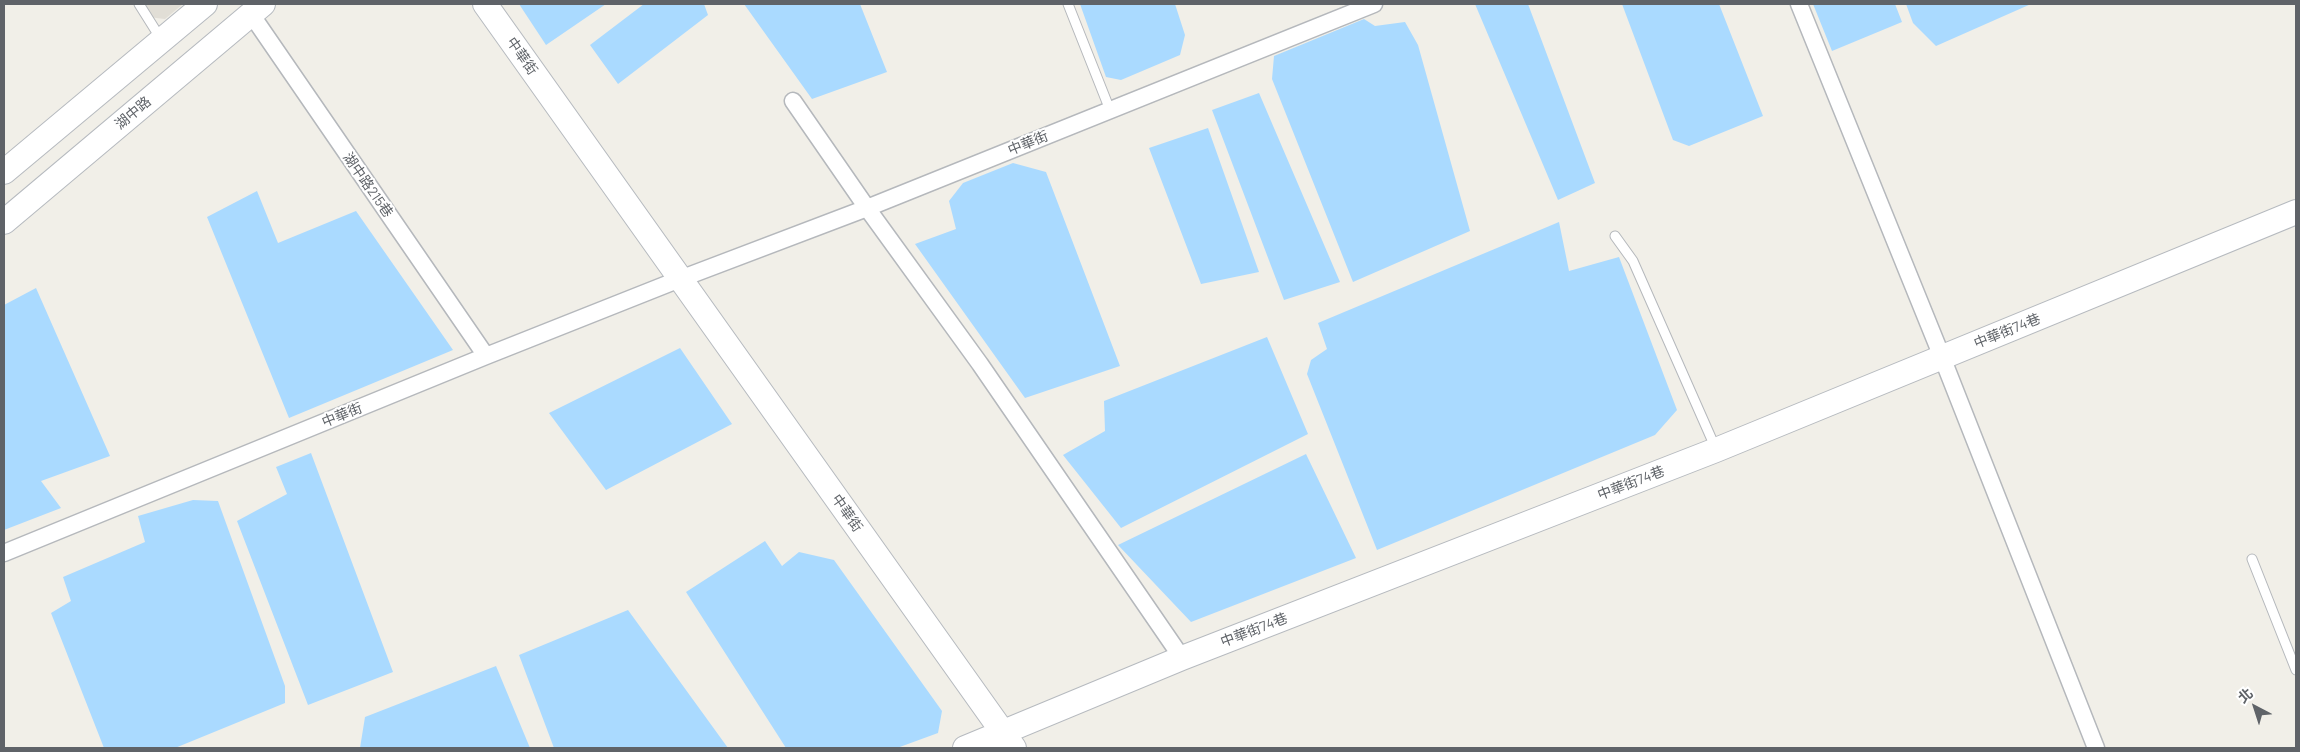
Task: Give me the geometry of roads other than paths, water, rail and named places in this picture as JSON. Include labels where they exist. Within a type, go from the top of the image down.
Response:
[{"type":"street","points":[[4,172],[204,4]]},
{"type":"street","name":"中華街","points":[[485,4],[1009,741]]},
{"type":"street","name":"中華街","points":[[4,553],[680,278],[866,208],[1374,4]]},
{"type":"street","points":[[1799,4],[1942,357],[2096,748]]},
{"type":"street","name":"湖中路","points":[[4,222],[257,9]]},
{"type":"street","name":"湖中路215巷","points":[[257,9],[486,356]]},
{"type":"street","points":[[793,101],[866,208],[980,364],[1182,658]]},
{"type":"street","name":"中華街74巷","points":[[965,748],[1009,741],[1182,658],[1716,450],[2296,212]]},
{"type":"lane","points":[[139,4],[162,40]]},
{"type":"lane","points":[[1068,4],[1110,110]]},
{"type":"lane","points":[[1614,236],[1633,260],[1716,450]]},
{"type":"lane","points":[[2252,559],[2296,670]]},
{"type":"water","points":[[519,4],[606,4],[546,45]]},
{"type":"water","points":[[644,4],[704,4],[708,15],[618,84],[590,45]]},
{"type":"water","points":[[744,4],[860,4],[887,72],[812,99]]},
{"type":"water","points":[[1080,4],[1175,4],[1185,35],[1180,55],[1121,80],[1106,77]]},
{"type":"water","points":[[1475,4],[1528,4],[1595,183],[1558,200]]},
{"type":"water","points":[[1622,4],[1719,4],[1763,116],[1689,146],[1673,140]]},
{"type":"water","points":[[1813,4],[1895,4],[1902,22],[1832,51]]},
{"type":"water","points":[[1906,4],[2031,4],[1936,46],[1913,23]]},
{"type":"water","points":[[1364,19],[1375,26],[1405,22],[1418,45],[1470,231],[1353,282],[1272,79],[1274,56]]},
{"type":"water","points":[[1259,93],[1340,282],[1284,300],[1212,110]]},
{"type":"water","points":[[1208,128],[1259,272],[1201,284],[1149,148]]},
{"type":"water","points":[[1013,163],[1046,172],[1120,366],[1025,398],[915,244],[956,229],[949,201],[963,183]]},
{"type":"water","points":[[257,191],[278,243],[356,211],[453,350],[289,418],[207,217]]},
{"type":"water","points":[[1559,222],[1569,271],[1619,257],[1677,410],[1655,435],[1377,550],[1307,374],[1311,360],[1327,349],[1318,323]]},
{"type":"water","points":[[36,288],[110,456],[41,481],[61,508],[4,530],[4,305]]},
{"type":"water","points":[[1267,337],[1308,434],[1121,528],[1063,455],[1105,431],[1104,401]]},
{"type":"water","points":[[680,348],[732,424],[606,490],[549,413]]},
{"type":"water","points":[[311,453],[393,672],[308,705],[237,521],[287,494],[276,467]]},
{"type":"water","points":[[1306,454],[1356,558],[1191,622],[1118,545]]},
{"type":"water","points":[[193,500],[218,501],[285,686],[285,703],[175,748],[104,748],[51,613],[71,601],[63,577],[145,542],[138,516]]},
{"type":"water","points":[[765,541],[782,566],[799,552],[834,560],[942,711],[938,733],[897,748],[786,748],[686,592]]},
{"type":"water","points":[[628,610],[728,748],[554,748],[519,655]]},
{"type":"water","points":[[496,666],[530,748],[360,748],[365,717]]}]
